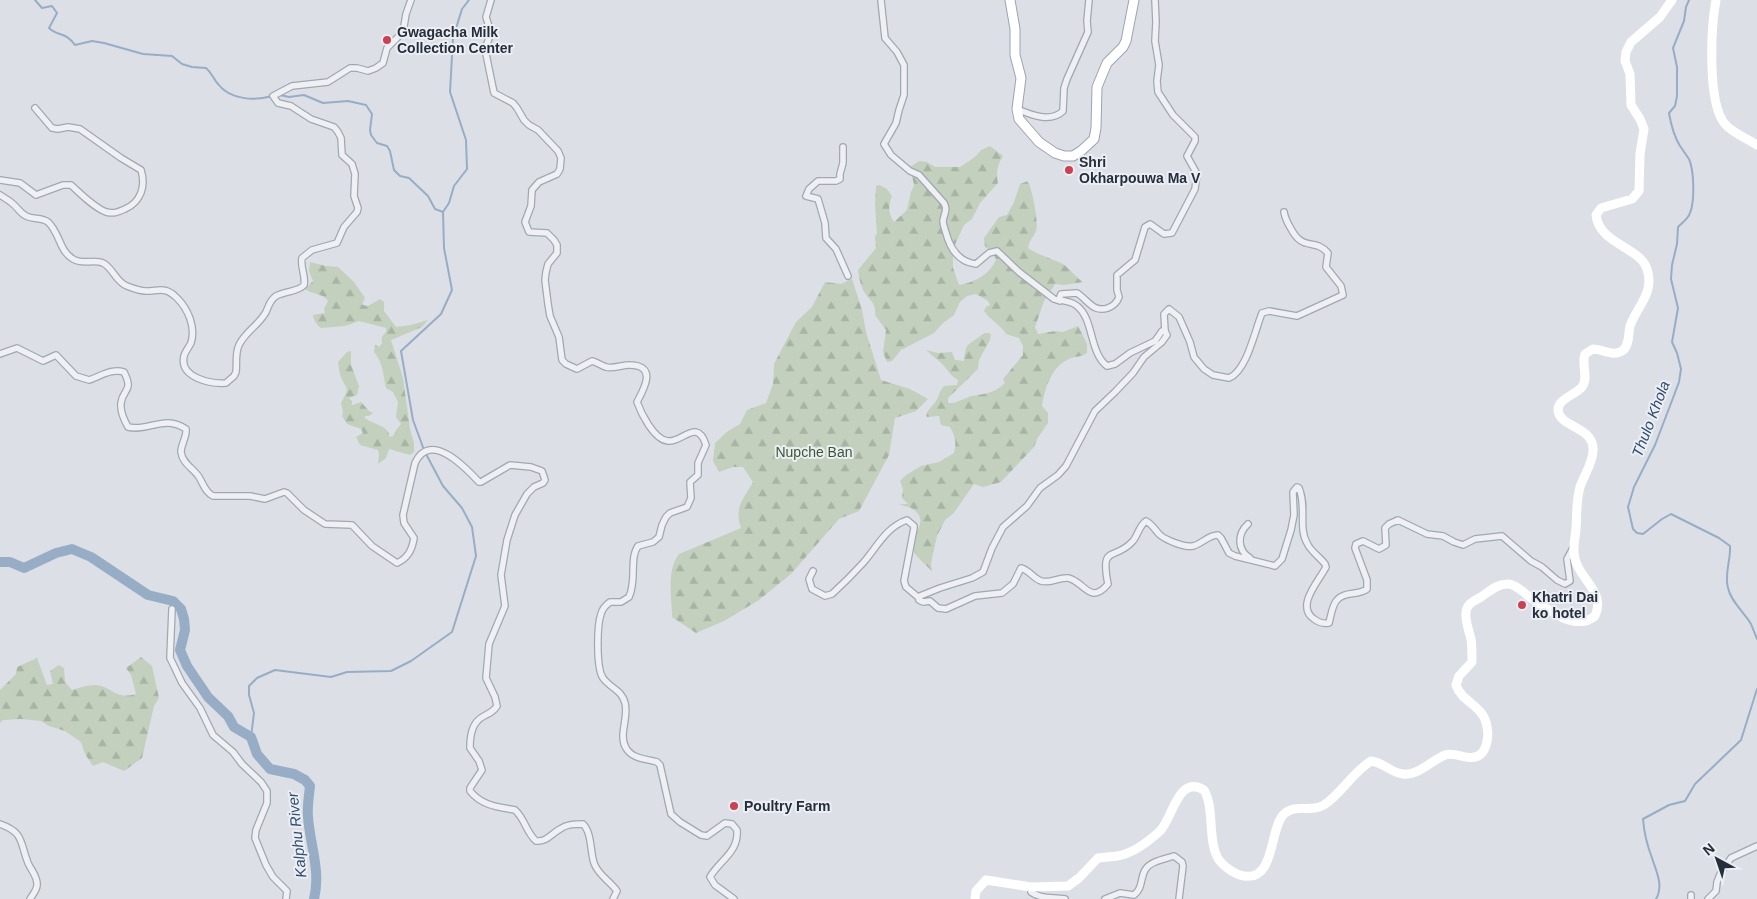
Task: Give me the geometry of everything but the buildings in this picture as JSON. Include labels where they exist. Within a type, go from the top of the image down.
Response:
[{"type":"street","points":[[0,195],[12,202],[19,212],[27,217],[42,219],[48,223],[55,231],[63,249],[75,261],[103,263],[122,284],[130,288],[145,291],[161,289],[170,292],[178,298],[190,316],[192,326],[192,336],[187,351],[184,354],[187,369],[194,377],[226,383],[236,372],[238,347],[246,334],[262,318],[269,302],[279,295],[290,290],[299,289],[304,285],[305,277],[301,264],[302,258],[312,250],[337,243],[344,227],[357,212],[358,208],[354,196],[355,174],[352,164],[342,155],[342,144],[338,132],[334,127],[312,119],[292,106],[278,103],[273,96],[292,86],[328,82],[350,68],[368,71],[376,68],[383,62],[387,48],[403,32],[408,5],[411,0]]},
{"type":"street","points":[[491,0],[486,17],[491,33],[486,49],[494,93],[513,103],[524,120],[538,130],[558,151],[561,158],[560,170],[557,174],[539,182],[532,190],[531,206],[525,222],[529,232],[547,233],[557,245],[557,253],[548,264],[545,280],[550,316],[559,337],[562,360],[566,364],[578,369],[592,361],[605,367],[632,365],[642,369],[646,372],[648,378],[645,389],[637,402],[652,429],[662,440],[667,441],[672,441],[695,432],[700,433],[706,445],[698,463],[698,474],[690,482],[690,504],[687,507],[670,513],[666,517],[659,537],[653,542],[638,546],[633,555],[634,573],[629,598],[621,602],[610,602],[601,611],[598,661],[599,671],[603,678],[620,692],[626,705],[623,734],[627,750],[632,754],[657,762],[660,765],[668,807],[675,819],[702,836],[707,836],[725,823],[732,824],[737,830],[738,836],[734,848],[710,877],[715,885],[734,899]]},
{"type":"street","points":[[881,0],[885,38],[904,64],[904,95],[896,123],[884,144],[890,155],[910,172],[919,175],[944,203],[946,207],[944,227],[950,246],[957,255],[967,262],[976,264],[990,253],[998,251],[1019,272],[1054,299],[1072,303],[1082,310],[1099,358],[1107,366],[1115,364],[1130,353],[1155,341],[1160,333],[1165,331]]},
{"type":"street","points":[[1010,0],[1015,55],[1021,78],[1017,109],[1018,119],[1039,142],[1055,153],[1064,156],[1073,156],[1094,139],[1097,87],[1107,63],[1123,47],[1126,40],[1134,0]]},
{"type":"street","points":[[1017,109],[1045,117],[1056,116],[1063,111],[1064,88],[1088,32],[1087,21],[1090,0]]},
{"type":"street","points":[[1060,301],[1059,296],[1061,294],[1077,293],[1097,309],[1113,306],[1119,297],[1117,275],[1135,260],[1141,235],[1146,225],[1153,225],[1166,235],[1172,233],[1195,189],[1196,174],[1187,156],[1195,141],[1195,137],[1173,115],[1158,92],[1159,65],[1155,41],[1155,0]]},
{"type":"street","points":[[813,571],[809,579],[812,589],[825,596],[832,594],[863,563],[897,523],[907,520],[914,528],[904,581],[906,587],[922,602],[930,600],[938,608],[946,609],[975,596],[1002,593],[1014,584],[1021,568],[1026,569],[1038,580],[1044,582],[1068,578],[1088,591],[1098,592],[1108,584],[1105,566],[1106,559],[1113,552],[1126,547],[1132,542],[1142,524],[1146,521],[1166,539],[1172,540],[1181,546],[1194,546],[1210,536],[1218,535],[1229,553],[1240,558],[1259,561],[1272,566],[1282,559],[1294,515],[1293,496],[1294,489],[1297,487],[1302,496],[1304,538],[1309,548],[1326,564],[1315,583],[1306,612],[1319,622],[1328,623],[1337,600],[1344,595],[1360,593],[1367,589],[1367,580],[1354,548],[1356,544],[1363,542],[1379,549],[1382,548],[1386,545],[1385,528],[1398,520],[1427,534],[1443,536],[1463,545],[1475,540],[1502,536],[1531,561],[1555,578],[1565,584],[1570,582],[1567,559],[1573,548],[1580,487],[1590,467],[1593,450],[1586,434],[1561,418],[1558,413],[1559,406],[1582,387],[1585,380],[1583,364],[1585,354],[1593,349],[1612,353],[1623,351],[1626,347],[1630,326],[1647,292],[1647,269],[1641,259],[1608,235],[1598,224],[1596,215],[1601,208],[1632,198],[1639,191],[1640,154],[1644,129],[1632,105],[1630,74],[1625,61],[1626,52],[1632,42],[1660,17],[1672,0]]},
{"type":"street","points":[[1716,0],[1712,68],[1717,106],[1726,126],[1757,145]]},
{"type":"street","points":[[0,180],[20,183],[36,195],[63,185],[72,185],[99,209],[115,214],[132,206],[141,195],[144,180],[141,170],[80,129],[68,127],[52,128],[35,108]]},
{"type":"street","points":[[843,147],[840,179],[836,181],[818,180],[809,189],[806,196],[818,199],[826,238],[836,248],[848,276]]},
{"type":"street","points":[[918,598],[935,589],[972,578],[983,572],[992,548],[1003,527],[1027,506],[1040,488],[1066,466],[1095,411],[1127,380],[1144,357],[1162,342],[1167,335],[1164,314],[1169,309],[1179,317],[1190,342],[1194,357],[1204,369],[1213,375],[1229,378],[1238,372],[1246,360],[1262,313],[1269,312],[1297,316],[1343,295],[1341,286],[1326,267],[1328,253],[1321,247],[1302,242],[1294,236],[1284,217],[1284,212]]},
{"type":"street","points":[[0,354],[17,348],[43,361],[56,355],[76,376],[89,380],[112,371],[124,372],[129,384],[121,406],[128,427],[141,428],[170,422],[183,427],[186,432],[181,450],[182,458],[200,478],[209,494],[213,496],[250,496],[265,499],[284,492],[288,493],[304,510],[325,524],[352,525],[372,546],[397,563],[404,559],[412,550],[414,538],[404,522],[403,515],[415,463],[425,452],[431,449],[444,453],[463,465],[479,482],[510,465],[531,467],[542,471],[545,480],[527,494],[515,515],[507,540],[501,575],[505,606],[489,644],[486,678],[497,706],[494,711],[479,718],[472,728],[470,748],[482,766],[482,770],[470,791],[487,804],[501,809],[515,810],[524,821],[531,837],[536,841],[546,840],[566,826],[583,824],[586,826],[594,863],[602,876],[617,890],[613,899]]},
{"type":"street","points":[[1248,524],[1242,531],[1240,542],[1243,552],[1252,560]]},
{"type":"street","points":[[975,899],[976,891],[986,880],[1031,887],[1068,886],[1079,878],[1098,858],[1118,856],[1131,852],[1160,830],[1168,819],[1178,798],[1189,787],[1194,786],[1204,790],[1209,800],[1211,828],[1218,858],[1238,875],[1250,877],[1257,874],[1268,857],[1283,814],[1290,810],[1311,809],[1324,805],[1371,761],[1402,774],[1409,774],[1444,755],[1469,758],[1478,755],[1485,748],[1488,737],[1487,726],[1483,714],[1459,693],[1456,685],[1460,676],[1472,662],[1471,641],[1465,614],[1467,608],[1472,601],[1494,588],[1509,584],[1515,586],[1558,615],[1580,623],[1591,620],[1597,611],[1598,601],[1593,587],[1577,566],[1573,548]]},
{"type":"street","points":[[172,609],[170,658],[182,683],[200,708],[213,734],[233,752],[267,791],[267,803],[256,830],[255,838],[273,877],[287,892],[286,899]]},
{"type":"street","points":[[0,824],[12,828],[21,840],[28,862],[37,879],[36,890],[30,899]]},
{"type":"street","points":[[1708,899],[1716,891],[1721,872],[1731,858],[1757,846]]},
{"type":"street","points":[[1105,899],[1120,893],[1134,895],[1140,888],[1144,871],[1148,866],[1174,856],[1182,862],[1183,866],[1179,899]]},
{"type":"street","points":[[1031,887],[1031,892],[1041,897],[1065,899]]},
{"type":"green space","points":[[990,146],[1003,156],[999,163],[998,183],[980,203],[972,219],[964,225],[953,249],[953,268],[959,285],[971,282],[990,270],[996,260],[993,252],[985,247],[984,238],[999,217],[1007,215],[1020,184],[1028,181],[1035,206],[1037,226],[1028,248],[1061,263],[1083,282],[1064,285],[1055,284],[1044,301],[1035,327],[1038,334],[1055,331],[1063,332],[1078,326],[1087,344],[1087,353],[1071,358],[1053,373],[1045,392],[1042,406],[1048,413],[1048,423],[1034,447],[1001,482],[983,487],[974,484],[953,514],[945,520],[937,536],[931,563],[932,571],[914,553],[912,545],[920,525],[920,520],[919,515],[913,509],[899,504],[908,504],[902,498],[903,489],[900,481],[921,466],[939,462],[954,453],[955,439],[950,427],[941,425],[939,416],[927,417],[926,415],[944,386],[957,385],[958,380],[926,350],[938,353],[952,352],[955,360],[964,361],[966,348],[969,344],[983,334],[991,334],[990,340],[979,360],[978,369],[948,398],[948,403],[951,403],[989,392],[1005,383],[1003,379],[1023,355],[1023,346],[1019,338],[1006,334],[986,314],[984,311],[990,305],[988,301],[976,294],[967,296],[960,302],[954,315],[934,333],[901,350],[892,361],[887,362],[883,352],[886,330],[875,315],[875,307],[863,290],[858,270],[876,248],[876,186],[879,185],[887,189],[892,196],[889,209],[894,222],[907,210],[914,185],[910,167],[919,161],[927,162],[935,167],[960,167],[975,157],[981,150]]},
{"type":"green space","points":[[310,262],[338,267],[354,282],[365,298],[363,305],[368,306],[380,299],[384,302],[384,311],[396,327],[428,320],[422,327],[391,340],[403,378],[410,429],[414,443],[414,452],[410,455],[389,449],[386,458],[378,464],[378,450],[360,445],[356,437],[363,433],[361,429],[347,424],[342,416],[341,403],[347,388],[340,374],[338,362],[347,352],[351,351],[351,365],[359,386],[357,395],[349,398],[352,401],[352,405],[361,402],[373,413],[365,416],[365,418],[387,430],[390,437],[394,435],[401,424],[396,417],[398,402],[393,392],[386,388],[381,364],[374,352],[375,345],[380,347],[382,343],[386,328],[359,321],[345,326],[321,328],[313,315],[325,313],[324,309],[328,301],[326,298],[305,289],[313,281],[309,271]]},
{"type":"green space","name":"Nupche Ban","points":[[852,279],[881,380],[910,389],[928,399],[916,411],[895,418],[889,455],[859,511],[839,519],[791,574],[759,600],[724,621],[696,633],[672,617],[672,568],[679,554],[741,528],[739,509],[753,482],[743,467],[733,467],[719,472],[713,461],[715,443],[728,431],[740,424],[747,410],[766,403],[773,384],[774,364],[796,322],[812,307],[825,282],[841,284]]},
{"type":"green space","points":[[141,657],[152,666],[159,698],[154,706],[142,758],[124,771],[103,762],[93,766],[85,754],[81,742],[65,731],[49,726],[41,721],[21,719],[3,720],[0,723],[0,690],[16,674],[17,667],[37,658],[47,685],[53,684],[50,671],[59,665],[64,668],[65,682],[72,690],[95,685],[118,694],[128,695],[136,694],[131,675],[126,668]]},
{"type":"waterway","points":[[35,0],[42,8],[52,6],[57,13],[49,28],[65,36],[75,45],[92,41],[143,54],[172,56],[182,64],[206,68],[223,89],[236,96],[251,99],[272,96]]},
{"type":"waterway","points":[[424,450],[413,420],[401,351],[441,314],[452,290],[444,248],[443,212],[449,203],[454,186],[467,169],[466,140],[450,92],[453,38],[462,9],[469,0]]},
{"type":"waterway","name":"Thulo Khola","points":[[1689,0],[1684,21],[1673,48],[1677,67],[1677,96],[1675,106],[1669,113],[1676,138],[1691,164],[1693,186],[1692,208],[1686,219],[1678,227],[1671,279],[1678,308],[1672,342],[1681,369],[1679,382],[1655,445],[1634,487],[1628,507],[1633,529],[1637,533],[1643,534],[1671,514],[1719,538],[1730,546],[1728,588],[1735,602],[1751,624],[1757,639]]},
{"type":"waterway","points":[[280,95],[289,97],[304,95],[323,103],[348,101],[366,105],[372,114],[371,135],[377,143],[387,146],[394,170],[400,176],[409,178],[428,196],[435,209],[443,212]]},
{"type":"waterway","points":[[251,737],[254,713],[249,695],[249,686],[257,678],[275,670],[331,677],[347,672],[391,671],[411,661],[452,632],[476,556],[472,527],[462,508],[443,486],[426,454]]},
{"type":"waterway","name":"Kalphu River","points":[[0,562],[10,562],[24,568],[56,553],[72,549],[91,557],[148,595],[173,601],[181,609],[185,630],[180,650],[187,666],[208,697],[228,716],[234,727],[251,737],[257,754],[270,769],[294,774],[305,780],[310,786],[308,802],[309,827],[316,868],[314,899]]},
{"type":"waterway","name":"Thulo Khola","points":[[1656,899],[1659,883],[1647,843],[1643,819],[1669,805],[1685,801],[1695,784],[1741,740],[1757,689]]},
{"type":"place","name":"Gwagacha Milk Collection Center","points":[[387,40]]},
{"type":"place","name":"Shri Okharpouwa Ma V","points":[[1069,170]]},
{"type":"place","name":"Khatri Dai ko hotel","points":[[1522,605]]},
{"type":"place","name":"Poultry Farm","points":[[734,806]]}]
